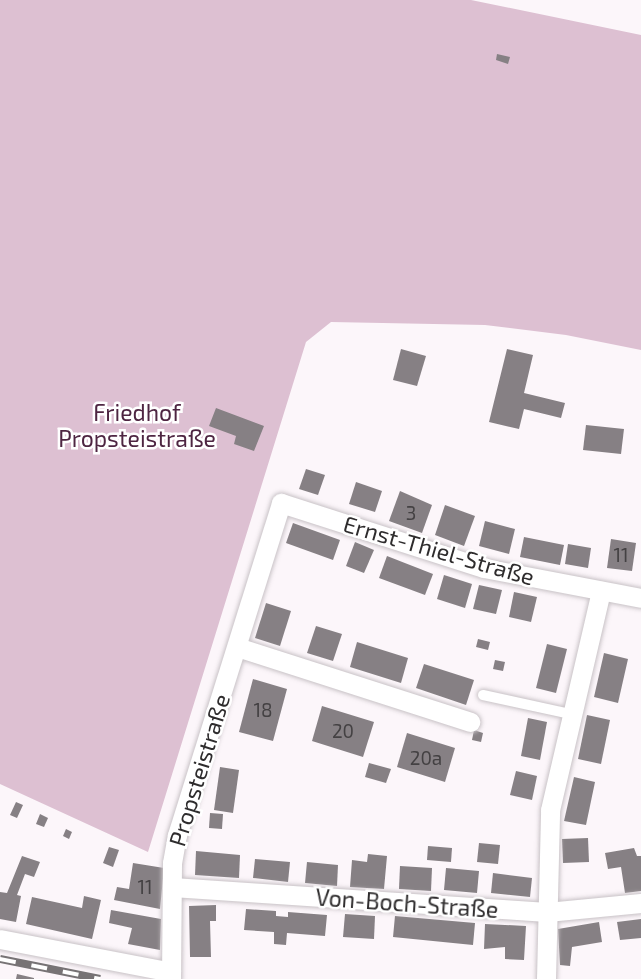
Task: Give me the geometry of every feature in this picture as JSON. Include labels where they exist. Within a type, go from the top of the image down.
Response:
[{"type":"street","name":"Ernst-Thiel-Straße","points":[[281,503],[484,568],[641,598]]},
{"type":"street","name":"Propsteistraße","points":[[171,975],[172,887],[177,835],[281,503]]},
{"type":"street","points":[[546,979],[550,810],[570,714],[601,591]]},
{"type":"street","points":[[237,647],[470,722]]},
{"type":"street","name":"Von-Boch-Straße","points":[[172,887],[547,912],[641,903]]},
{"type":"street","points":[[0,939],[171,975]]},
{"type":"lane","points":[[483,695],[570,714]]},
{"type":"green space","name":"Friedhof Propsteistraße","points":[[0,0],[471,0],[641,35],[641,350],[566,335],[485,325],[331,322],[306,342],[148,852],[0,784]]},
{"type":"building","points":[[497,54],[510,57],[508,64],[496,60]]},
{"type":"building","points":[[401,349],[426,356],[417,386],[393,380]]},
{"type":"building","points":[[507,349],[533,355],[524,393],[565,403],[561,418],[524,409],[519,429],[489,422]]},
{"type":"building","points":[[216,408],[264,426],[254,451],[234,444],[236,436],[209,426]]},
{"type":"building","points":[[586,425],[624,429],[621,454],[583,450]]},
{"type":"building","points":[[306,469],[325,475],[318,495],[299,489]]},
{"type":"building","points":[[356,482],[382,491],[375,512],[349,504]]},
{"type":"building","points":[[400,491],[432,505],[422,533],[389,521]]},
{"type":"building","points":[[445,505],[475,516],[464,546],[435,535]]},
{"type":"building","points":[[485,521],[515,529],[509,554],[479,546]]},
{"type":"building","points":[[293,523],[340,540],[333,560],[286,543]]},
{"type":"building","points":[[524,537],[564,545],[560,565],[520,557]]},
{"type":"building","points":[[611,539],[636,543],[632,571],[607,568]]},
{"type":"building","points":[[355,542],[374,550],[364,573],[346,566]]},
{"type":"building","points":[[568,544],[591,548],[588,568],[565,564]]},
{"type":"building","points":[[387,556],[433,574],[425,595],[379,578]]},
{"type":"building","points":[[444,575],[472,584],[465,608],[437,599]]},
{"type":"building","points":[[479,585],[502,590],[496,614],[473,609]]},
{"type":"building","points":[[514,592],[537,597],[531,622],[509,617]]},
{"type":"building","points":[[266,603],[291,611],[280,646],[255,638]]},
{"type":"building","points":[[316,626],[342,634],[333,661],[307,653]]},
{"type":"building","points":[[478,639],[490,642],[488,650],[476,647]]},
{"type":"building","points":[[357,642],[408,658],[401,683],[350,667]]},
{"type":"building","points":[[547,644],[567,649],[556,693],[536,688]]},
{"type":"building","points":[[604,653],[628,659],[618,703],[594,697]]},
{"type":"building","points":[[495,660],[505,662],[503,671],[493,669]]},
{"type":"building","points":[[424,664],[474,680],[466,705],[416,688]]},
{"type":"building","points":[[253,679],[287,689],[273,741],[239,732]]},
{"type":"building","points":[[322,706],[374,722],[363,757],[312,741]]},
{"type":"building","points":[[587,715],[610,720],[601,764],[578,759]]},
{"type":"building","points":[[528,718],[547,722],[540,760],[521,756]]},
{"type":"building","points":[[474,730],[483,733],[481,742],[472,740]]},
{"type":"building","points":[[407,733],[455,748],[445,782],[397,767]]},
{"type":"building","points":[[369,763],[391,769],[386,783],[365,777]]},
{"type":"building","points":[[220,767],[239,770],[233,813],[214,810]]},
{"type":"building","points":[[516,771],[537,776],[532,800],[510,795]]},
{"type":"building","points":[[574,777],[595,782],[586,825],[564,821]]},
{"type":"building","points":[[16,802],[23,805],[17,818],[10,815]]},
{"type":"building","points":[[210,813],[223,814],[222,829],[209,828]]},
{"type":"building","points":[[40,814],[48,818],[44,827],[36,824]]},
{"type":"building","points":[[66,829],[72,832],[69,839],[63,836]]},
{"type":"building","points":[[588,838],[589,862],[563,863],[562,839]]},
{"type":"building","points":[[479,843],[500,845],[498,864],[477,862]]},
{"type":"building","points":[[428,846],[452,848],[451,862],[427,860]]},
{"type":"building","points":[[109,847],[119,850],[113,867],[103,863]]},
{"type":"building","points":[[634,848],[637,856],[641,856],[641,891],[625,893],[621,867],[608,869],[605,853]]},
{"type":"building","points":[[196,851],[240,855],[239,878],[195,875]]},
{"type":"building","points":[[368,854],[387,856],[384,889],[350,887],[352,860],[367,862]]},
{"type":"building","points":[[22,856],[40,862],[34,877],[25,874],[17,895],[21,896],[16,922],[0,919],[0,892],[7,893]]},
{"type":"building","points":[[255,859],[290,862],[288,882],[253,878]]},
{"type":"building","points":[[307,862],[338,865],[337,886],[305,883]]},
{"type":"building","points":[[133,863],[164,868],[160,909],[114,900],[117,887],[129,889]]},
{"type":"building","points":[[400,866],[432,868],[431,891],[399,889]]},
{"type":"building","points":[[446,868],[479,871],[477,893],[444,890]]},
{"type":"building","points":[[493,873],[532,878],[530,897],[491,893]]},
{"type":"building","points":[[84,896],[101,900],[92,939],[26,924],[32,897],[82,908]]},
{"type":"building","points":[[216,905],[216,921],[210,921],[211,957],[190,957],[189,906]]},
{"type":"building","points":[[246,909],[276,911],[276,916],[288,917],[288,912],[327,915],[325,936],[287,933],[286,945],[274,944],[274,932],[244,930]]},
{"type":"building","points":[[111,910],[161,919],[160,950],[128,944],[132,928],[109,923]]},
{"type":"building","points":[[345,914],[375,916],[374,939],[343,937]]},
{"type":"building","points":[[395,916],[475,923],[473,945],[393,937]]},
{"type":"building","points":[[641,919],[641,938],[620,940],[617,922]]},
{"type":"building","points":[[599,922],[602,942],[572,947],[570,966],[560,965],[558,929]]},
{"type":"building","points":[[485,924],[526,926],[524,960],[505,959],[505,947],[484,949]]},
{"type":"building","points":[[17,974],[34,978],[34,979],[16,979]]},
{"type":"railway","points":[[0,959],[100,979]]}]
